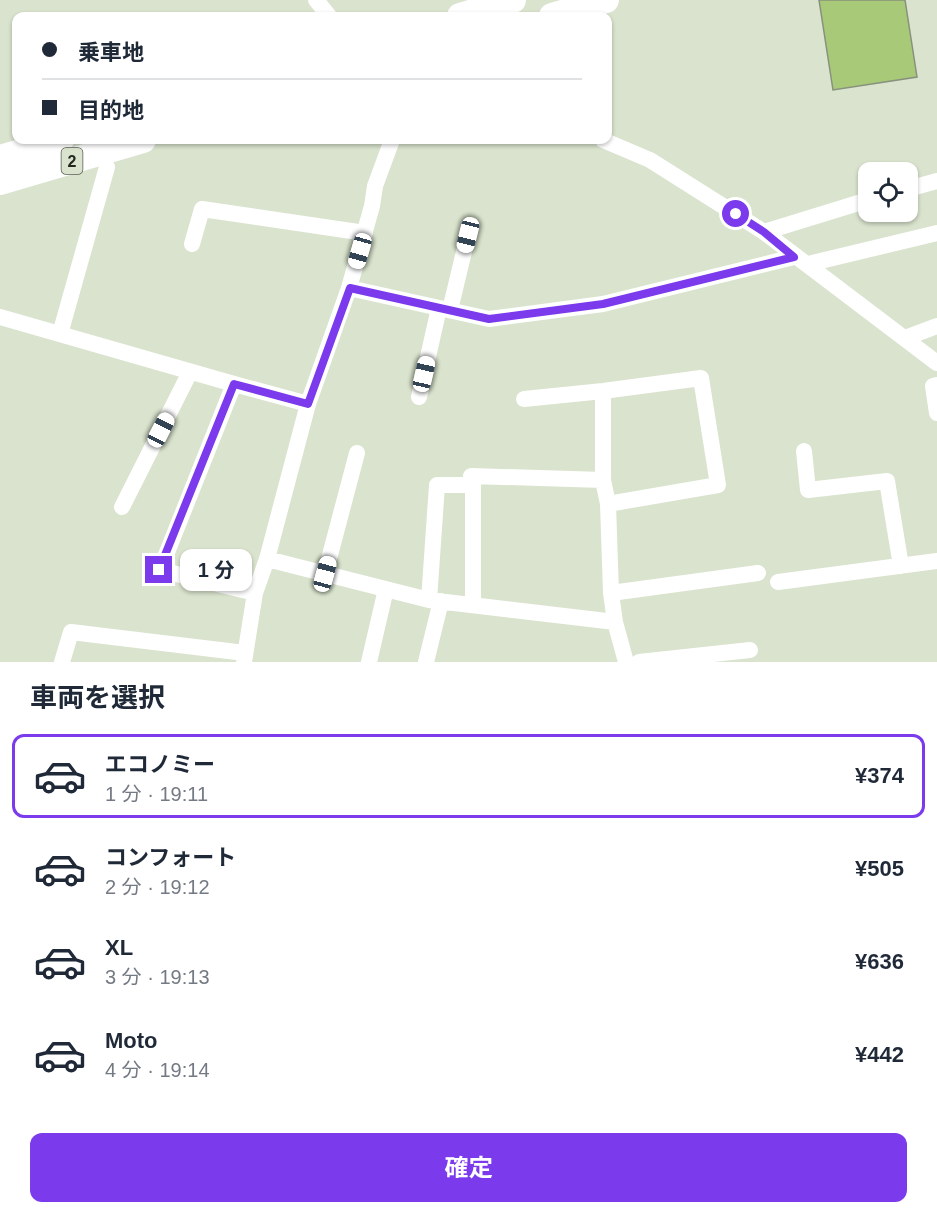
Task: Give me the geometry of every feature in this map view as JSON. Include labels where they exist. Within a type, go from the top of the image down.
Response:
[{"type":"main road","points":[[473,12],[513,0]]},
{"type":"main road","points":[[566,12],[606,0]]},
{"type":"main road","name":"2","points":[[0,158],[47,144]]},
{"type":"main road","name":"2","points":[[0,182],[129,144]]},
{"type":"street","points":[[316,0],[326,12]]},
{"type":"street","points":[[62,662],[71,632],[244,657],[255,592],[267,560],[308,404],[350,288],[375,186],[391,144]]},
{"type":"street","points":[[612,144],[650,160],[764,232],[937,363]]},
{"type":"street","points":[[60,334],[107,167]]},
{"type":"street","points":[[918,187],[937,182]]},
{"type":"street","points":[[764,232],[858,203]]},
{"type":"street","points":[[192,244],[202,209],[365,233]]},
{"type":"street","points":[[350,288],[489,319],[603,304],[801,260],[937,233]]},
{"type":"street","points":[[419,397],[468,235]]},
{"type":"street","points":[[0,317],[308,404]]},
{"type":"street","points":[[905,338],[937,326]]},
{"type":"street","points":[[122,507],[190,372]]},
{"type":"street","points":[[524,399],[603,392],[701,378],[718,485],[608,504]]},
{"type":"street","points":[[234,384],[159,570],[255,592]]},
{"type":"street","points":[[937,385],[933,386],[937,413]]},
{"type":"street","points":[[603,392],[603,480],[608,504],[611,593],[615,622],[626,662]]},
{"type":"street","points":[[804,451],[808,490],[887,482],[901,566]]},
{"type":"street","points":[[325,574],[357,453]]},
{"type":"street","points":[[473,605],[471,476],[603,480]]},
{"type":"street","points":[[426,662],[435,600],[437,485],[472,485]]},
{"type":"street","points":[[267,560],[435,600],[615,622]]},
{"type":"street","points":[[778,582],[937,561]]},
{"type":"street","points":[[611,593],[758,573]]},
{"type":"street","points":[[369,662],[386,589]]},
{"type":"street","points":[[639,662],[750,650]]},
{"type":"building","points":[[819,0],[905,0],[917,77],[833,90]]},
{"type":"route","points":[[159,570],[234,384],[308,404],[350,288],[489,319],[603,304],[794,257],[764,232],[736,214]]}]
